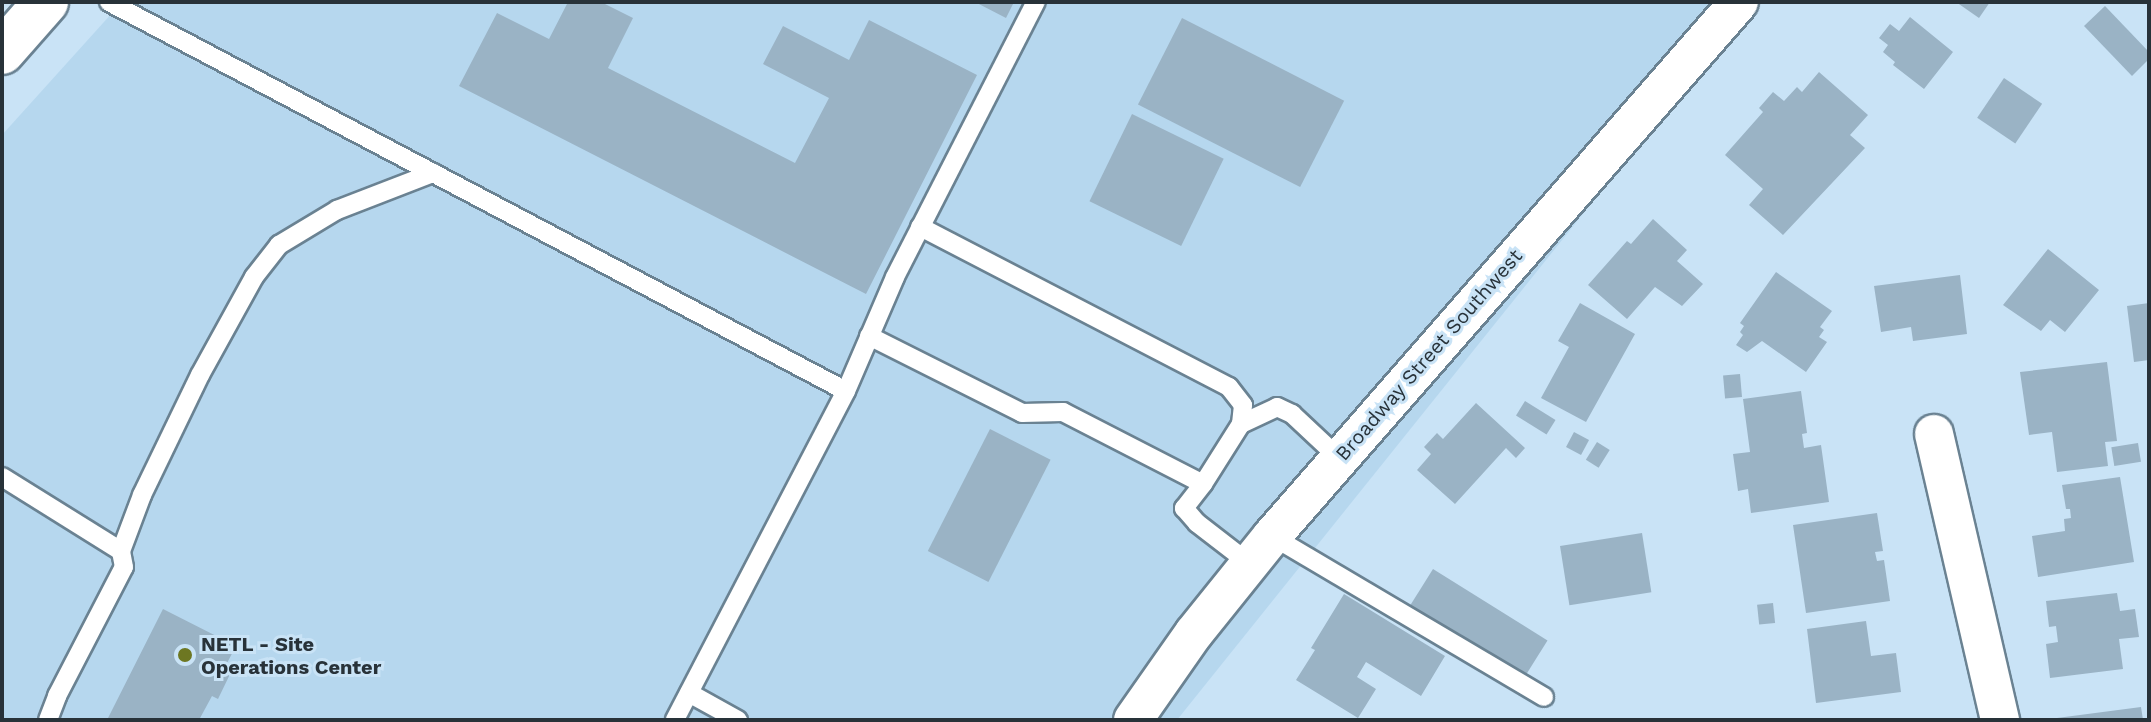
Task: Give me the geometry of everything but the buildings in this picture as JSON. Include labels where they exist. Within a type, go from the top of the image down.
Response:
[{"type":"street","points":[[2,52],[46,2]]},
{"type":"street","name":"Broadway Street Southwest","points":[[1133,720],[1194,633],[1261,550],[1739,2]]},
{"type":"street","points":[[1934,434],[2000,720]]},
{"type":"lane","points":[[109,2],[846,391]]},
{"type":"lane","points":[[675,720],[846,391],[920,227],[1036,2]]},
{"type":"lane","points":[[48,720],[57,696],[124,567],[121,551],[142,495],[200,375],[254,277],[279,245],[337,210],[433,173]]},
{"type":"lane","points":[[920,227],[1229,387],[1243,405],[1241,424],[1184,508],[1197,523],[1261,550],[1544,697]]},
{"type":"lane","points":[[869,336],[1022,413],[1063,412],[1203,484]]},
{"type":"lane","points":[[1241,424],[1277,407],[1292,414],[1339,458]]},
{"type":"lane","points":[[2,477],[121,551]]},
{"type":"lane","points":[[689,693],[738,720]]},
{"type":"shaded area","points":[[122,2],[1753,2],[1177,720],[2,720],[2,135]]},
{"type":"place","name":"NETL - Site Operations Center","points":[[185,655]]}]
